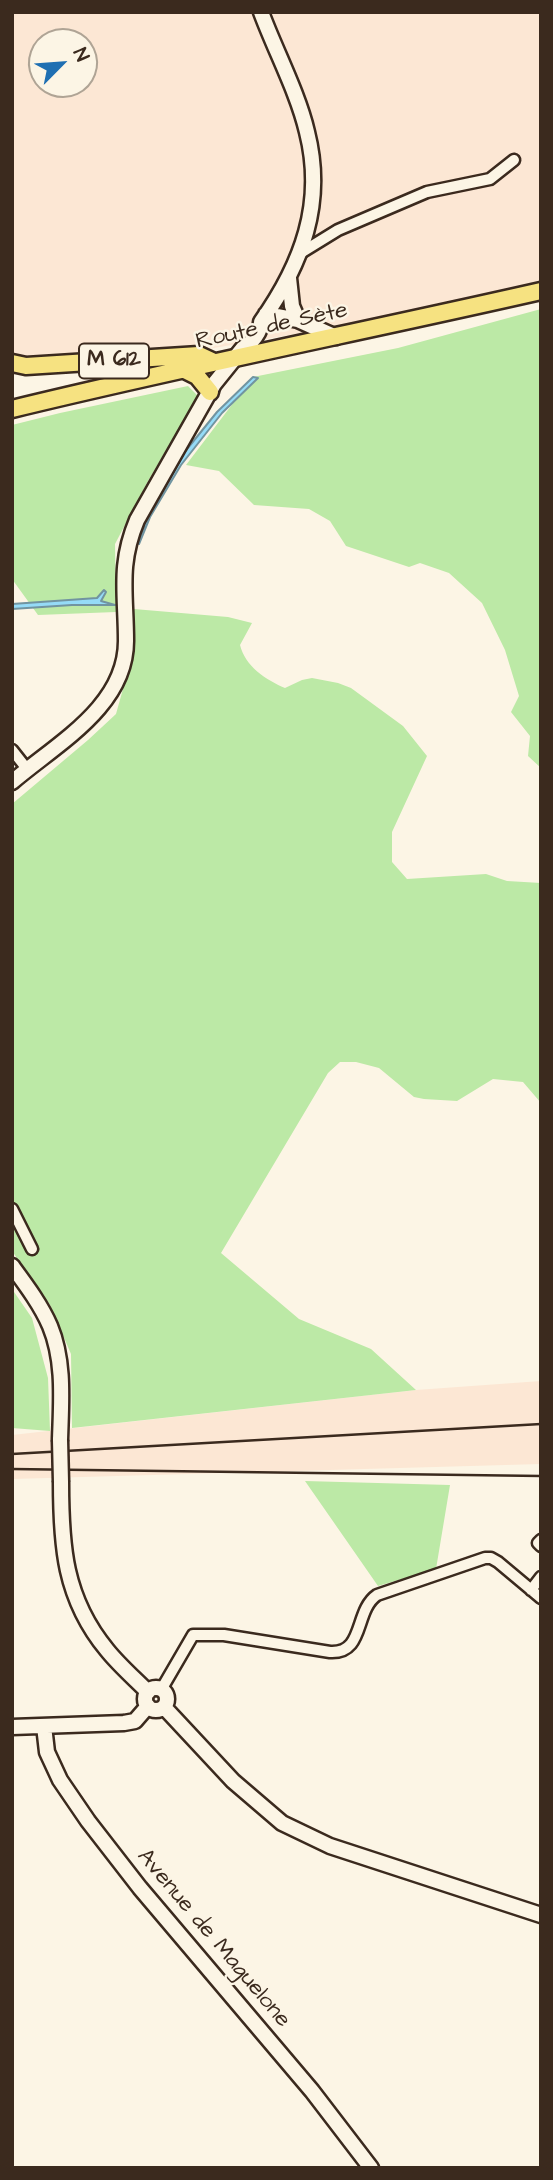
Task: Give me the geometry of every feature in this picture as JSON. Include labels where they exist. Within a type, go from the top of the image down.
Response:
[{"type":"main road","name":"Route de Sète","points":[[12,410],[214,362],[240,352],[336,337],[541,291]]},
{"type":"main road","name":"M 612","points":[[12,363],[26,366],[199,355],[214,362]]},
{"type":"main road","points":[[183,369],[197,376],[210,392]]},
{"type":"street","points":[[12,782],[92,715],[111,691],[126,649],[124,559],[137,520],[210,392],[261,327],[263,318],[289,278],[306,235],[311,214],[312,153],[307,129],[261,12]]},
{"type":"street","points":[[299,254],[338,230],[427,192],[490,179],[514,160]]},
{"type":"street","points":[[289,278],[292,306],[298,320]]},
{"type":"street","points":[[263,318],[298,320],[336,337]]},
{"type":"street","points":[[12,750],[27,769]]},
{"type":"street","points":[[12,1209],[32,1249]]},
{"type":"street","points":[[12,1266],[39,1305],[55,1340],[61,1383],[63,1550],[76,1598],[104,1647],[152,1696],[154,1710],[164,1707],[233,1781],[282,1823],[330,1846],[541,1915]]},
{"type":"street","points":[[541,1540],[538,1543],[541,1546]]},
{"type":"street","points":[[12,1727],[135,1721],[193,1635],[224,1635],[330,1652],[343,1651],[355,1639],[366,1605],[377,1595],[485,1558],[498,1562],[541,1598]]},
{"type":"street","points":[[531,1590],[541,1577]]},
{"type":"street","name":"Avenue de Maguelone","points":[[44,1726],[47,1752],[60,1780],[88,1821],[140,1888],[312,2091],[372,2168]]},
{"type":"shaded area","points":[[12,12],[541,12],[541,292],[208,349],[12,357]]},
{"type":"shaded area","points":[[541,1381],[541,1464],[12,1479],[12,1435],[416,1390]]},
{"type":"green space","points":[[541,309],[541,768],[528,756],[530,736],[511,712],[519,696],[505,650],[482,603],[449,573],[420,563],[409,567],[346,546],[330,521],[309,509],[254,505],[219,471],[186,465],[253,377],[398,348]]},
{"type":"green space","points":[[188,386],[198,396],[115,544],[116,612],[38,615],[12,579],[12,425]]},
{"type":"green space","points":[[134,609],[228,617],[252,623],[240,645],[251,666],[271,681],[285,688],[312,678],[338,683],[351,688],[403,726],[427,756],[392,832],[392,862],[407,879],[486,874],[507,881],[541,883],[541,1103],[523,1082],[493,1079],[457,1101],[414,1097],[379,1068],[356,1062],[340,1062],[328,1073],[221,1253],[299,1319],[371,1349],[416,1390],[72,1428],[71,1354],[50,1305],[12,1251],[12,804],[116,714],[128,671]]},
{"type":"green space","points":[[12,1289],[32,1318],[48,1378],[50,1431],[12,1428]]},
{"type":"green space","points":[[305,1481],[450,1485],[436,1569],[378,1586]]},
{"type":"water","points":[[253,377],[258,378],[222,413],[181,465],[150,517],[139,544],[148,512],[183,454],[217,412]]},
{"type":"water","points":[[104,590],[106,592],[101,601],[115,605],[12,609],[12,604],[97,598]]},
{"type":"railway","points":[[12,1454],[541,1424]]},
{"type":"railway","points":[[12,1469],[541,1476]]}]
